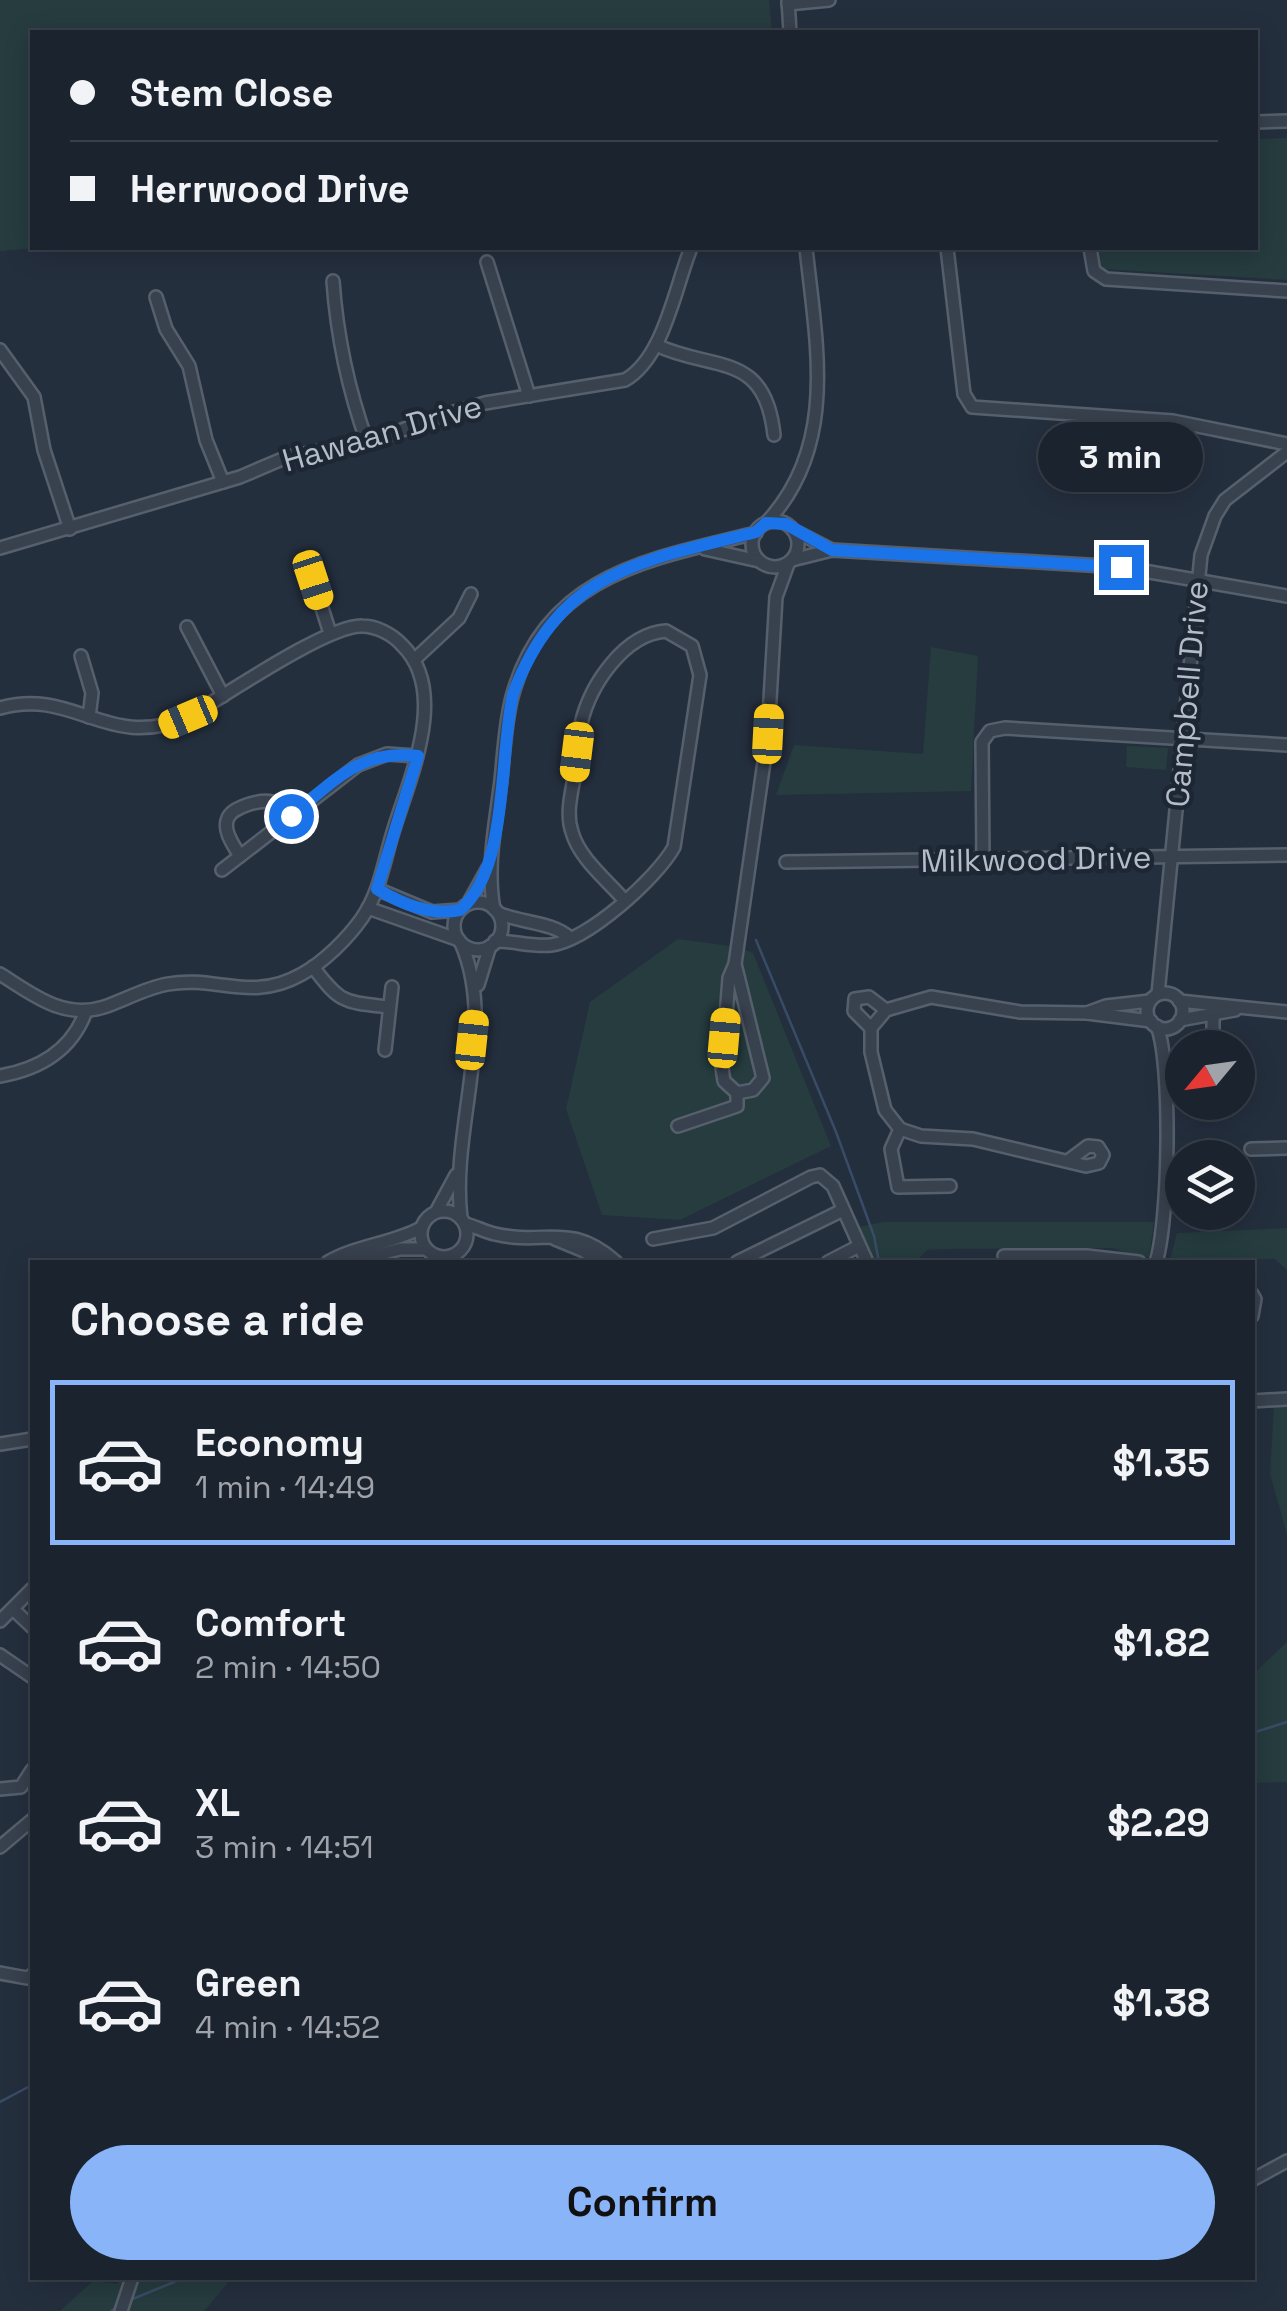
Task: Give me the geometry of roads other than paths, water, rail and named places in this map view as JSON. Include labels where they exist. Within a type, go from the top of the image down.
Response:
[{"type":"street","points":[[790,30],[788,2],[829,0]]},
{"type":"street","points":[[1258,122],[1287,121]]},
{"type":"street","name":"Hawaan Drive","points":[[0,548],[223,482],[300,454],[367,442],[424,420],[484,404],[625,380],[642,367],[656,345],[690,250]]},
{"type":"street","points":[[678,1126],[737,1106],[737,1093],[724,1081],[722,1068],[729,978],[736,964],[768,734],[776,597],[798,542],[792,528],[794,490],[810,448],[818,385],[806,250]]},
{"type":"street","points":[[948,250],[964,394],[972,407],[1173,421],[1287,444]]},
{"type":"street","points":[[1090,250],[1096,274],[1106,279],[1287,291]]},
{"type":"street","points":[[487,262],[530,396]]},
{"type":"street","points":[[333,281],[336,331],[350,394],[367,442]]},
{"type":"street","points":[[156,297],[166,329],[189,366],[206,440],[223,482]]},
{"type":"street","points":[[656,345],[674,354],[734,367],[764,394],[774,435]]},
{"type":"street","points":[[0,350],[34,396],[44,450],[70,529]]},
{"type":"street","name":"Campbell Drive","points":[[1163,971],[1162,937],[1201,555],[1220,506],[1287,452]]},
{"type":"street","points":[[455,1257],[467,1238],[462,1221],[459,1166],[476,991],[501,928],[492,860],[513,694],[533,649],[564,610],[602,580],[636,563],[756,532],[794,490]]},
{"type":"street","points":[[766,523],[780,522],[832,550]]},
{"type":"street","points":[[756,532],[753,547],[776,597]]},
{"type":"street","points":[[694,548],[781,567],[832,550],[1121,567],[1287,596]]},
{"type":"street","points":[[313,580],[330,633]]},
{"type":"street","points":[[414,660],[459,618],[471,594]]},
{"type":"street","points":[[188,626],[224,696]]},
{"type":"street","points":[[0,708],[46,702],[116,727],[168,726],[347,627],[376,628],[397,640],[414,660],[424,704],[418,756],[377,889],[353,929],[313,967],[262,988],[174,982],[86,1011],[50,1005],[0,974]]},
{"type":"street","points":[[368,908],[475,949],[492,944],[550,945],[599,922],[624,900],[669,856],[680,823],[700,675],[692,646],[666,631],[641,636],[615,662],[588,706],[577,752],[569,810],[572,833],[584,855],[624,900]]},
{"type":"street","points":[[81,656],[92,693],[90,717]]},
{"type":"street","points":[[984,860],[982,742],[990,731],[1004,728],[1287,745]]},
{"type":"street","points":[[222,870],[366,760],[387,754],[418,756]]},
{"type":"street","points":[[240,856],[228,832],[228,817],[232,813],[265,800],[278,804],[291,816]]},
{"type":"street","name":"Milkwood Drive","points":[[786,862],[1287,856]]},
{"type":"street","points":[[476,991],[454,928],[492,860]]},
{"type":"street","points":[[377,889],[432,912],[478,902],[519,922],[554,926],[570,938]]},
{"type":"street","points":[[736,964],[763,1078],[753,1090],[737,1093]]},
{"type":"street","points":[[313,967],[342,1000],[389,1008]]},
{"type":"street","points":[[1163,971],[1182,1010],[1164,1052]]},
{"type":"street","points":[[1156,1260],[1166,1216],[1164,1052],[1147,1012],[1163,971]]},
{"type":"street","points":[[385,1050],[392,988]]},
{"type":"street","points":[[872,1028],[854,1012],[855,999],[864,995],[886,1010]]},
{"type":"street","points":[[1068,1160],[973,1139],[920,1136],[900,1128],[884,1110],[871,1052],[872,1028],[886,1010],[931,997],[1020,1012],[1087,1013],[1167,1028],[1213,1010],[1287,1012]]},
{"type":"street","points":[[1087,1013],[1154,998],[1176,998],[1213,1010]]},
{"type":"street","points":[[1213,1010],[1213,1030]]},
{"type":"street","points":[[0,1076],[26,1070],[60,1051],[74,1036],[86,1011]]},
{"type":"street","points":[[900,1128],[891,1149],[898,1187],[950,1186]]},
{"type":"street","points":[[1255,1150],[1287,1148]]},
{"type":"street","points":[[332,1260],[359,1248],[403,1238],[421,1228],[436,1212],[459,1166]]},
{"type":"street","points":[[653,1240],[713,1228],[817,1176],[825,1177],[833,1186],[867,1260]]},
{"type":"street","points":[[741,1260],[843,1210]]},
{"type":"street","points":[[436,1212],[450,1212],[496,1234],[570,1236],[613,1260]]},
{"type":"street","points":[[421,1228],[428,1254]]},
{"type":"street","points":[[355,1260],[400,1248],[440,1258],[455,1257],[496,1234]]},
{"type":"street","points":[[547,1236],[597,1260]]},
{"type":"street","points":[[832,1260],[859,1246]]},
{"type":"street","points":[[1004,1256],[1122,1260]]},
{"type":"street","points":[[1255,1401],[1287,1400]]},
{"type":"street","points":[[0,1444],[30,1439]]},
{"type":"street","points":[[0,1621],[30,1590]]},
{"type":"street","points":[[14,1610],[30,1625]]},
{"type":"street","points":[[0,1654],[30,1676]]},
{"type":"street","points":[[0,1789],[20,1787],[30,1773]]},
{"type":"street","points":[[0,1847],[30,1822]]},
{"type":"street","points":[[0,1973],[30,1976]]},
{"type":"street","points":[[1255,2178],[1287,2161]]},
{"type":"street","points":[[121,2311],[131,2280]]},
{"type":"waterway","points":[[756,940],[836,1132],[874,1236],[879,1260]]},
{"type":"waterway","points":[[1255,1732],[1287,1722]]},
{"type":"waterway","points":[[0,2102],[30,2086]]},
{"type":"waterway","points":[[130,2300],[179,2280]]},
{"type":"waterway","points":[[111,2311],[119,2306]]}]
